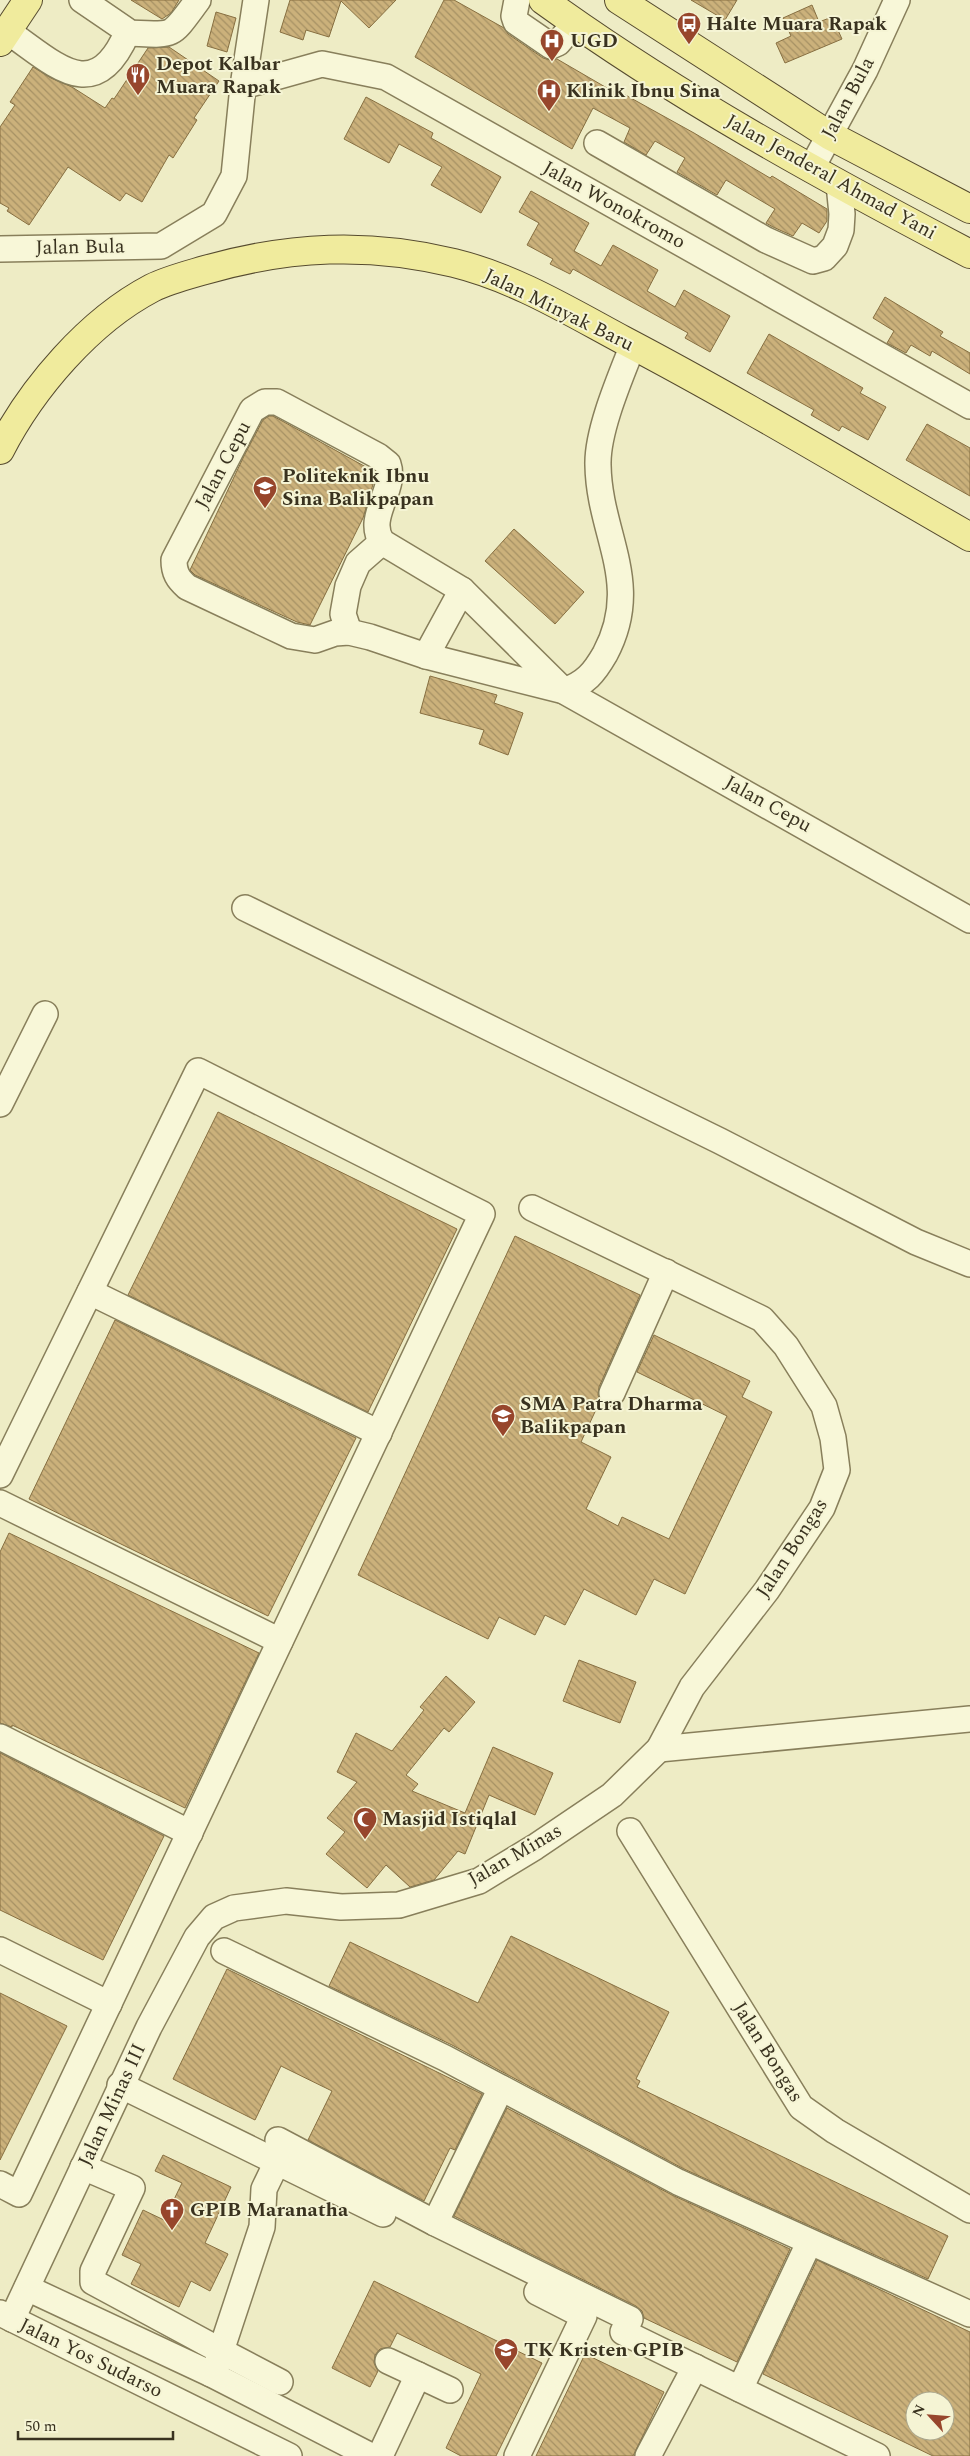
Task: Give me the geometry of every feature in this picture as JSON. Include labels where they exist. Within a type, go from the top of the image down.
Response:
[{"type":"main road","points":[[3,37],[28,0]]},
{"type":"main road","name":"Jalan Jenderal Ahmad Yani","points":[[543,0],[626,59],[811,169],[970,254]]},
{"type":"main road","name":"Jalan Jenderal Ahmad Yani","points":[[619,0],[829,135],[970,210]]},
{"type":"main road","name":"Jalan Minyak Baru","points":[[0,450],[34,395],[63,360],[101,323],[152,288],[250,258],[302,250],[353,250],[410,255],[456,264],[505,280],[697,380],[970,537]]},
{"type":"street","points":[[82,0],[126,30],[127,33]]},
{"type":"street","points":[[127,33],[166,35],[173,32],[198,0]]},
{"type":"street","points":[[243,86],[256,0]]},
{"type":"street","points":[[517,0],[514,16],[516,22],[551,46],[558,43],[575,23]]},
{"type":"street","name":"Jalan Bula","points":[[811,169],[866,70],[897,0]]},
{"type":"street","points":[[3,37],[72,74],[86,75],[104,69],[127,33]]},
{"type":"street","name":"Jalan Wonokromo","points":[[243,86],[322,64],[386,77],[970,406]]},
{"type":"street","name":"Jalan Bula","points":[[0,249],[161,246],[214,214],[234,176],[243,86]]},
{"type":"street","points":[[597,143],[766,240],[813,261],[824,258],[835,246],[841,230],[839,184]]},
{"type":"street","points":[[564,691],[580,685],[590,677],[606,651],[614,633],[619,614],[622,590],[619,564],[599,490],[598,463],[600,440],[633,345]]},
{"type":"street","name":"Jalan Cepu","points":[[564,691],[462,590],[382,542],[376,534],[390,476],[388,464],[361,447],[277,402],[270,401],[259,404],[252,410],[174,560],[174,569],[178,579],[187,587],[290,636],[304,640],[315,640],[335,633],[349,632],[426,656],[564,691],[970,920]]},
{"type":"street","points":[[349,632],[343,614],[348,586],[358,563],[382,542]]},
{"type":"street","points":[[426,656],[462,590]]},
{"type":"street","points":[[245,908],[720,1141],[916,1242],[970,1264]]},
{"type":"street","points":[[0,1104],[45,1014]]},
{"type":"street","points":[[0,1475],[198,1071],[482,1214],[19,2194],[0,2184]]},
{"type":"street","name":"Jalan Bongas","points":[[532,1208],[762,1318],[786,1346],[824,1406],[833,1438],[837,1470],[822,1508],[768,1590],[692,1687],[659,1749],[612,1795]]},
{"type":"street","points":[[612,1393],[666,1272]]},
{"type":"street","points":[[90,1292],[379,1433]]},
{"type":"street","points":[[0,1503],[280,1641]]},
{"type":"street","points":[[659,1749],[970,1719]]},
{"type":"street","points":[[0,1737],[190,1833]]},
{"type":"street","name":"Jalan Minas","points":[[234,1908],[286,1900],[341,1907],[399,1905],[479,1881],[535,1847],[612,1795]]},
{"type":"street","name":"Jalan Bongas","points":[[630,1831],[801,2107],[835,2131],[970,2210]]},
{"type":"street","name":"Jalan Minas III","points":[[6,2316],[27,2288],[120,2086],[197,1937],[214,1917],[234,1908]]},
{"type":"street","points":[[0,1950],[109,2004]]},
{"type":"street","points":[[224,1951],[445,2058],[678,2182],[809,2243],[970,2314]]},
{"type":"street","points":[[120,2086],[277,2151],[435,2223],[630,2319],[623,2332],[877,2456]]},
{"type":"street","points":[[435,2223],[501,2088]]},
{"type":"street","points":[[211,2374],[217,2364],[262,2227],[264,2189],[277,2151]]},
{"type":"street","points":[[277,2151],[584,2316],[517,2456]]},
{"type":"street","points":[[83,2166],[132,2188],[93,2271],[93,2282],[280,2382]]},
{"type":"street","points":[[740,2389],[809,2243]]},
{"type":"street","points":[[27,2288],[211,2374],[371,2456]]},
{"type":"street","name":"Jalan Yos Sudarso","points":[[6,2316],[289,2456]]},
{"type":"street","points":[[388,2360],[450,2390]]},
{"type":"street","points":[[648,2456],[694,2367]]},
{"type":"street","points":[[380,2456],[418,2375]]},
{"type":"building","points":[[131,0],[179,0],[171,13],[162,19]]},
{"type":"building","points":[[290,0],[396,0],[369,28],[341,1],[329,37],[306,30],[303,40],[280,32]]},
{"type":"building","name":"Klinik Ibnu Sina","points":[[444,0],[454,0],[504,28],[508,34],[543,58],[557,59],[619,95],[620,92],[694,133],[770,178],[772,176],[827,209],[827,221],[819,233],[802,223],[793,236],[773,227],[766,223],[775,209],[726,180],[717,195],[677,172],[685,158],[655,141],[646,155],[624,142],[630,128],[593,108],[572,149],[415,57]]},
{"type":"building","points":[[691,0],[737,0],[725,20]]},
{"type":"building","points":[[812,5],[819,22],[832,17],[842,39],[785,63],[776,43],[791,36],[783,18]]},
{"type":"building","points":[[216,12],[236,18],[227,52],[207,46]]},
{"type":"building","points":[[169,47],[219,81],[194,118],[197,120],[173,158],[169,155],[142,202],[126,193],[120,201],[68,167],[29,225],[7,211],[9,208],[0,203],[0,127],[15,105],[10,102],[33,67],[51,78],[72,87],[105,108],[112,98],[114,99],[148,48]]},
{"type":"building","points":[[366,97],[433,133],[431,138],[501,177],[481,213],[431,185],[442,167],[399,144],[389,163],[344,139]]},
{"type":"building","points":[[531,191],[589,223],[574,251],[601,266],[613,245],[658,270],[647,291],[675,307],[684,290],[730,316],[710,352],[685,338],[688,333],[573,269],[570,274],[550,264],[553,259],[527,245],[539,223],[519,212]]},
{"type":"building","points":[[885,297],[943,332],[940,336],[970,353],[970,374],[932,351],[930,356],[911,345],[906,353],[887,343],[894,331],[873,318]]},
{"type":"building","points":[[769,334],[863,388],[860,393],[886,407],[868,440],[842,426],[839,431],[811,415],[814,410],[747,373]]},
{"type":"building","name":"Politeknik Ibnu Sina Balikpapan","points":[[273,416],[375,472],[363,518],[310,625],[297,622],[264,607],[195,575],[190,570],[244,456],[263,420]]},
{"type":"building","points":[[927,424],[970,448],[970,496],[906,460]]},
{"type":"building","points":[[514,529],[584,592],[555,624],[485,561]]},
{"type":"building","points":[[430,676],[497,695],[494,703],[523,713],[508,755],[479,744],[484,730],[420,713]]},
{"type":"building","points":[[218,1112],[457,1229],[368,1412],[128,1295]]},
{"type":"building","name":"SMA Patra Dharma Balikpapan","points":[[515,1236],[640,1295],[599,1387],[598,1395],[600,1401],[581,1442],[611,1457],[586,1509],[618,1526],[622,1517],[669,1539],[727,1416],[637,1372],[654,1335],[750,1381],[742,1397],[772,1412],[685,1594],[654,1579],[636,1615],[584,1589],[565,1625],[545,1615],[535,1635],[499,1617],[488,1639],[358,1575]]},
{"type":"building","points":[[115,1320],[356,1438],[268,1616],[29,1499]]},
{"type":"building","points":[[9,1533],[259,1653],[185,1808],[12,1725],[12,1727],[0,1723],[0,1552]]},
{"type":"building","points":[[579,1660],[636,1682],[620,1723],[563,1701]]},
{"type":"building","points":[[446,1676],[475,1702],[449,1732],[444,1728],[406,1775],[418,1784],[412,1791],[465,1813],[493,1747],[553,1773],[535,1815],[489,1795],[465,1854],[458,1851],[434,1880],[410,1887],[386,1865],[367,1888],[326,1854],[345,1832],[327,1818],[357,1782],[337,1772],[356,1733],[392,1751],[424,1710],[420,1707]]},
{"type":"building","points":[[0,1753],[164,1836],[103,1960],[0,1910]]},
{"type":"building","points":[[511,1936],[669,2012],[636,2079],[640,2081],[637,2087],[948,2236],[928,2279],[684,2169],[452,2045],[329,1986],[350,1942],[478,2003]]},
{"type":"building","points":[[227,1969],[482,2094],[455,2150],[450,2148],[424,2201],[308,2140],[332,2091],[281,2066],[255,2120],[173,2079]]},
{"type":"building","points":[[0,1993],[67,2026],[0,2160]]},
{"type":"building","points":[[507,2108],[672,2195],[790,2249],[737,2362],[644,2318],[642,2311],[636,2306],[454,2216]]},
{"type":"building","name":"GPIB Maranatha","points":[[163,2155],[231,2187],[205,2243],[228,2254],[210,2291],[191,2281],[179,2307],[131,2284],[141,2264],[122,2255],[143,2210],[164,2220],[182,2183],[155,2171]]},
{"type":"building","points":[[817,2260],[970,2332],[970,2456],[933,2456],[763,2374]]},
{"type":"building","name":"TK Kristen GPIB","points":[[374,2281],[542,2363],[496,2456],[461,2456],[446,2448],[481,2374],[397,2333],[390,2347],[380,2349],[375,2355],[374,2363],[378,2371],[370,2387],[332,2368]]},
{"type":"building","points":[[585,2354],[664,2392],[633,2456],[536,2456]]},
{"type":"place","name":"Halte Muara Rapak","points":[[689,45]]},
{"type":"place","name":"UGD","points":[[552,62]]},
{"type":"place","name":"Depot Kalbar Muara Rapak","points":[[138,96]]},
{"type":"place","name":"Klinik Ibnu Sina","points":[[549,112]]},
{"type":"place","name":"Politeknik Ibnu Sina Balikpapan","points":[[265,509]]},
{"type":"place","name":"SMA Patra Dharma Balikpapan","points":[[503,1437]]},
{"type":"place","name":"Masjid Istiqlal","points":[[365,1840]]},
{"type":"place","name":"GPIB Maranatha","points":[[172,2231]]},
{"type":"place","name":"TK Kristen GPIB","points":[[506,2371]]}]
